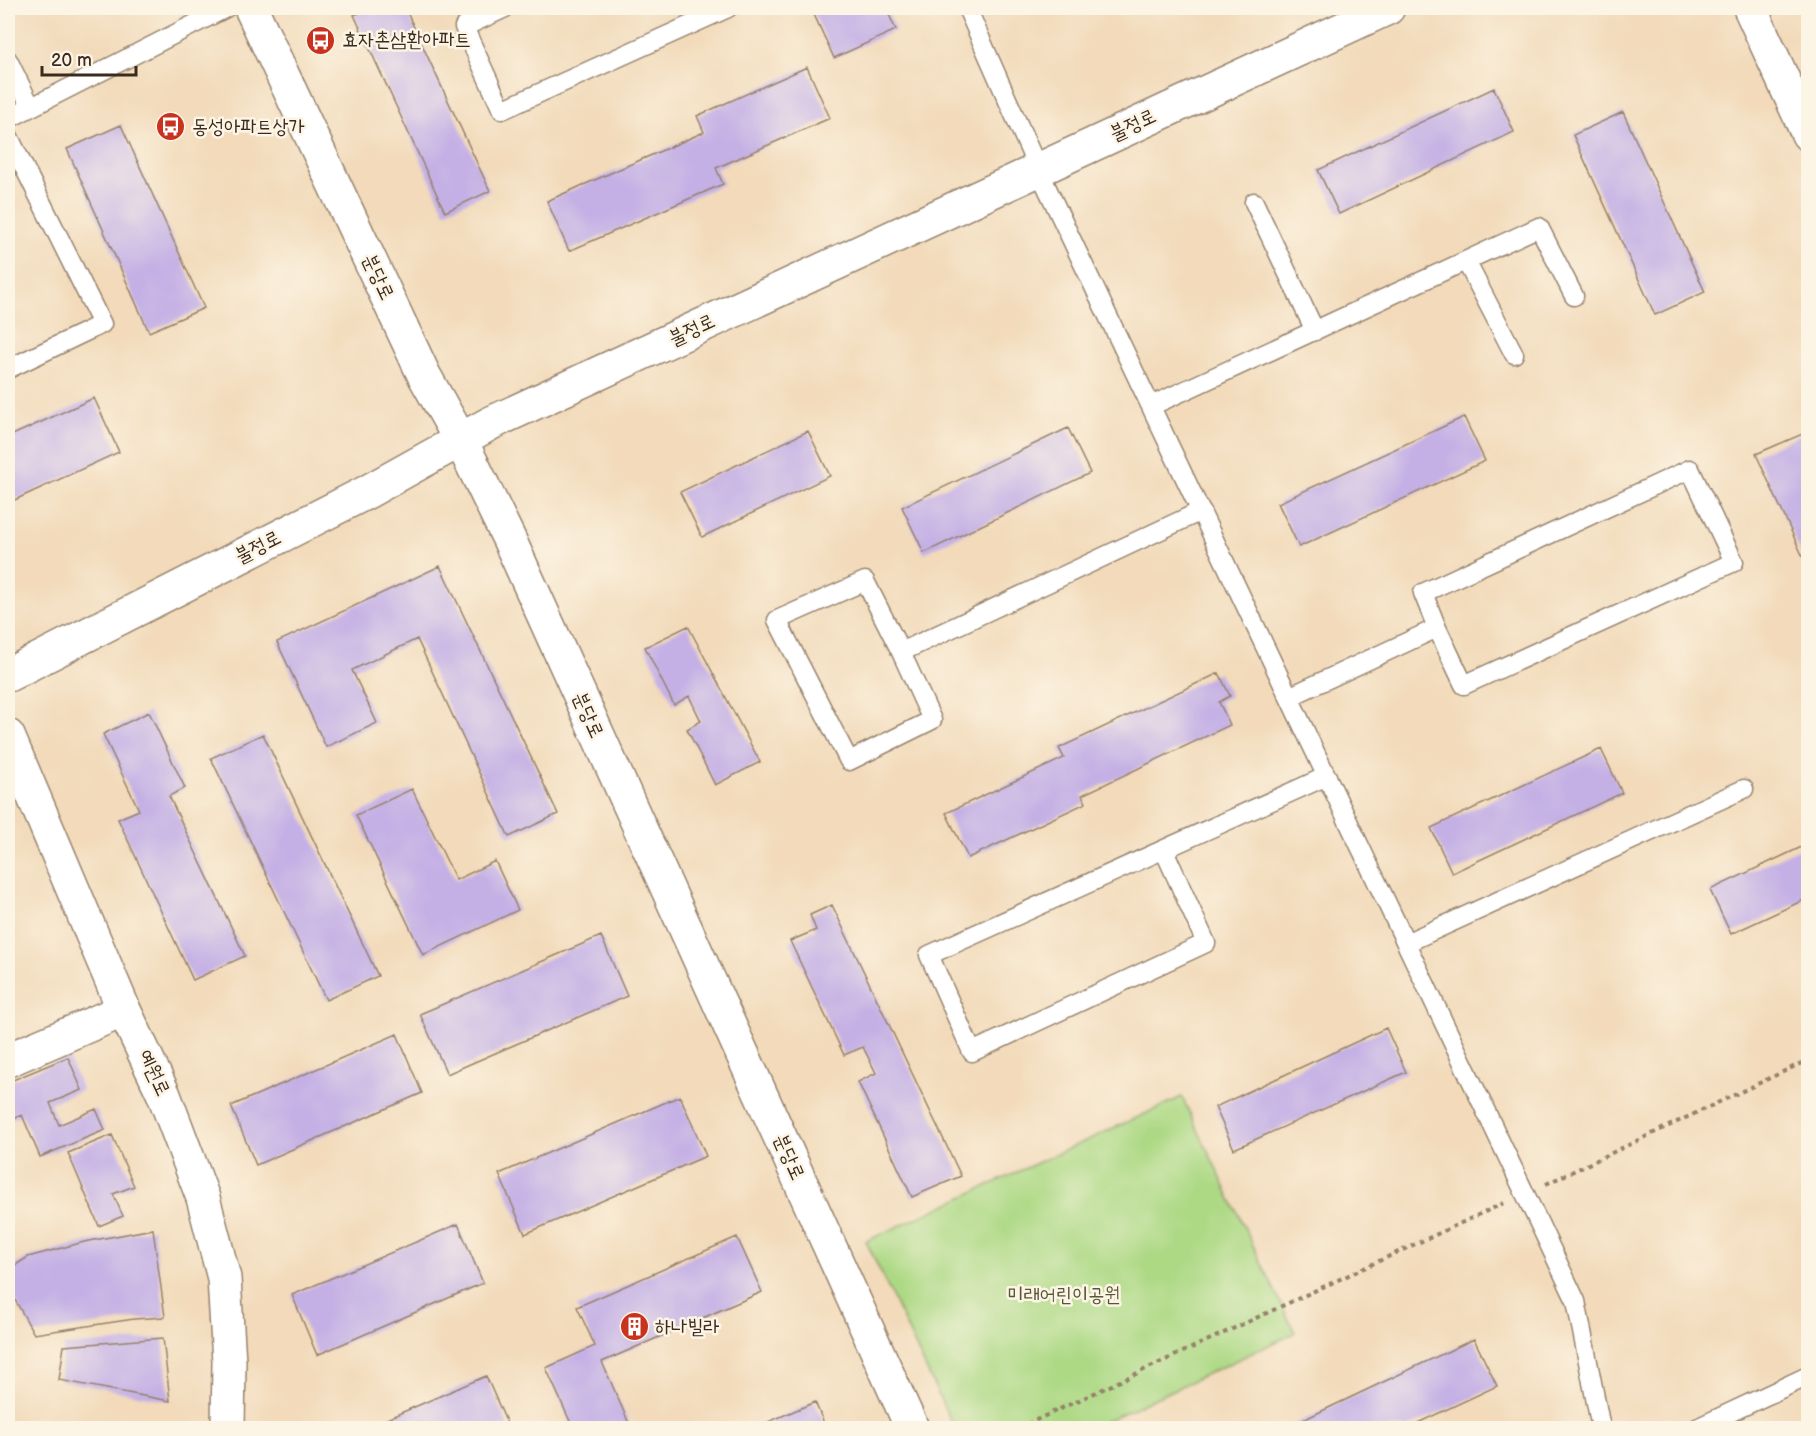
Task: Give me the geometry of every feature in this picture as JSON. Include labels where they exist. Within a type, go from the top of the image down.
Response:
[{"type":"main road","name":"분당로","points":[[251,8],[419,364],[461,441],[509,539],[912,1428]]},
{"type":"main road","name":"불정로","points":[[8,675],[502,418],[1388,8]]},
{"type":"main road","points":[[1750,8],[1809,134]]},
{"type":"main road","name":"예원로","points":[[8,736],[124,1010],[180,1134],[215,1240],[224,1278],[229,1362],[228,1428]]},
{"type":"main road","points":[[8,1060],[124,1010]]},
{"type":"lane","points":[[8,119],[226,8]]},
{"type":"lane","points":[[505,8],[464,27],[502,110],[728,8]]},
{"type":"lane","points":[[967,8],[1038,169],[1576,1300],[1601,1428]]},
{"type":"lane","points":[[8,60],[32,107]]},
{"type":"lane","points":[[8,135],[102,324],[8,369]]},
{"type":"lane","points":[[1254,202],[1315,331]]},
{"type":"lane","points":[[1151,406],[1539,227],[1574,296]]},
{"type":"lane","points":[[1466,261],[1514,354]]},
{"type":"lane","points":[[1690,469],[1734,562],[1464,684],[1437,628],[1423,593],[1690,469]]},
{"type":"lane","points":[[901,652],[1202,512]]},
{"type":"lane","points":[[865,581],[901,652],[932,720],[849,760],[777,620],[865,581]]},
{"type":"lane","points":[[1289,697],[1437,628]]},
{"type":"lane","points":[[1164,850],[1206,943],[972,1052],[929,955],[1327,776]]},
{"type":"lane","points":[[1406,943],[1744,789]]},
{"type":"lane","points":[[1697,1428],[1809,1376]]},
{"type":"path","points":[[1536,1188],[1809,1060]]},
{"type":"path","points":[[1019,1428],[1506,1202]]},
{"type":"green space","name":"미래어린이공원","points":[[1182,1097],[1295,1333],[1091,1428],[954,1428],[866,1241]]},
{"type":"building","points":[[371,8],[405,8],[490,191],[445,212],[354,15]]},
{"type":"building","points":[[811,8],[886,8],[896,30],[834,58]]},
{"type":"building","points":[[807,67],[830,118],[716,168],[723,184],[569,251],[547,201],[704,132],[697,116]]},
{"type":"building","points":[[1494,88],[1514,132],[1339,214],[1318,170]]},
{"type":"building","points":[[1623,112],[1705,292],[1655,315],[1573,135]]},
{"type":"building","points":[[121,125],[204,308],[149,332],[67,149]]},
{"type":"building","points":[[94,398],[119,452],[8,503],[8,437]]},
{"type":"building","points":[[1464,417],[1485,461],[1299,547],[1278,503]]},
{"type":"building","points":[[1068,428],[1090,473],[924,553],[902,507]]},
{"type":"building","points":[[808,431],[830,476],[702,537],[680,492]]},
{"type":"building","points":[[1807,432],[1808,436],[1808,568],[1756,454]]},
{"type":"building","points":[[440,566],[558,814],[509,837],[417,639],[352,670],[377,723],[326,747],[277,642]]},
{"type":"building","points":[[688,626],[760,762],[715,785],[687,729],[701,721],[689,696],[674,705],[645,647]]},
{"type":"building","points":[[1219,673],[1230,696],[1219,702],[1230,725],[1082,795],[1086,803],[968,858],[946,813],[1064,758],[1059,748]]},
{"type":"building","points":[[149,712],[185,788],[169,796],[245,956],[193,980],[118,819],[139,810],[103,734]]},
{"type":"building","points":[[263,734],[378,976],[326,1000],[211,758]]},
{"type":"building","points":[[1601,749],[1622,793],[1452,873],[1431,828]]},
{"type":"building","points":[[412,789],[456,880],[495,861],[518,910],[423,955],[356,815]]},
{"type":"building","points":[[1808,844],[1808,898],[1731,934],[1710,890]]},
{"type":"building","points":[[832,905],[961,1176],[912,1197],[858,1082],[876,1073],[863,1047],[844,1055],[790,941],[816,930],[810,915]]},
{"type":"building","points":[[601,936],[627,996],[447,1074],[420,1014]]},
{"type":"building","points":[[1386,1028],[1406,1072],[1234,1149],[1215,1107]]},
{"type":"building","points":[[397,1034],[422,1093],[256,1165],[231,1106]]},
{"type":"building","points":[[68,1057],[82,1090],[50,1103],[59,1125],[96,1109],[105,1130],[40,1157],[22,1115],[8,1121],[8,1082]]},
{"type":"building","points":[[680,1096],[706,1156],[525,1234],[499,1174]]},
{"type":"building","points":[[112,1135],[134,1186],[113,1194],[123,1216],[99,1226],[68,1153]]},
{"type":"building","points":[[458,1224],[483,1283],[317,1355],[292,1295]]},
{"type":"building","points":[[153,1229],[165,1317],[134,1319],[34,1334],[8,1287],[8,1270],[28,1257],[84,1242]]},
{"type":"building","name":"하나빌라","points":[[737,1237],[762,1292],[602,1362],[631,1428],[573,1428],[546,1368],[595,1346],[577,1307]]},
{"type":"building","points":[[163,1338],[170,1401],[59,1380],[64,1346]]},
{"type":"building","points":[[1474,1339],[1497,1386],[1407,1428],[1286,1428]]},
{"type":"building","points":[[486,1376],[509,1428],[366,1428]]},
{"type":"building","points":[[815,1402],[826,1428],[754,1428]]},
{"type":"place","name":"효자촌삼환아파트","points":[[321,40]]},
{"type":"place","name":"동성아파트상가","points":[[171,127]]},
{"type":"place","name":"하나빌라","points":[[634,1327]]}]
